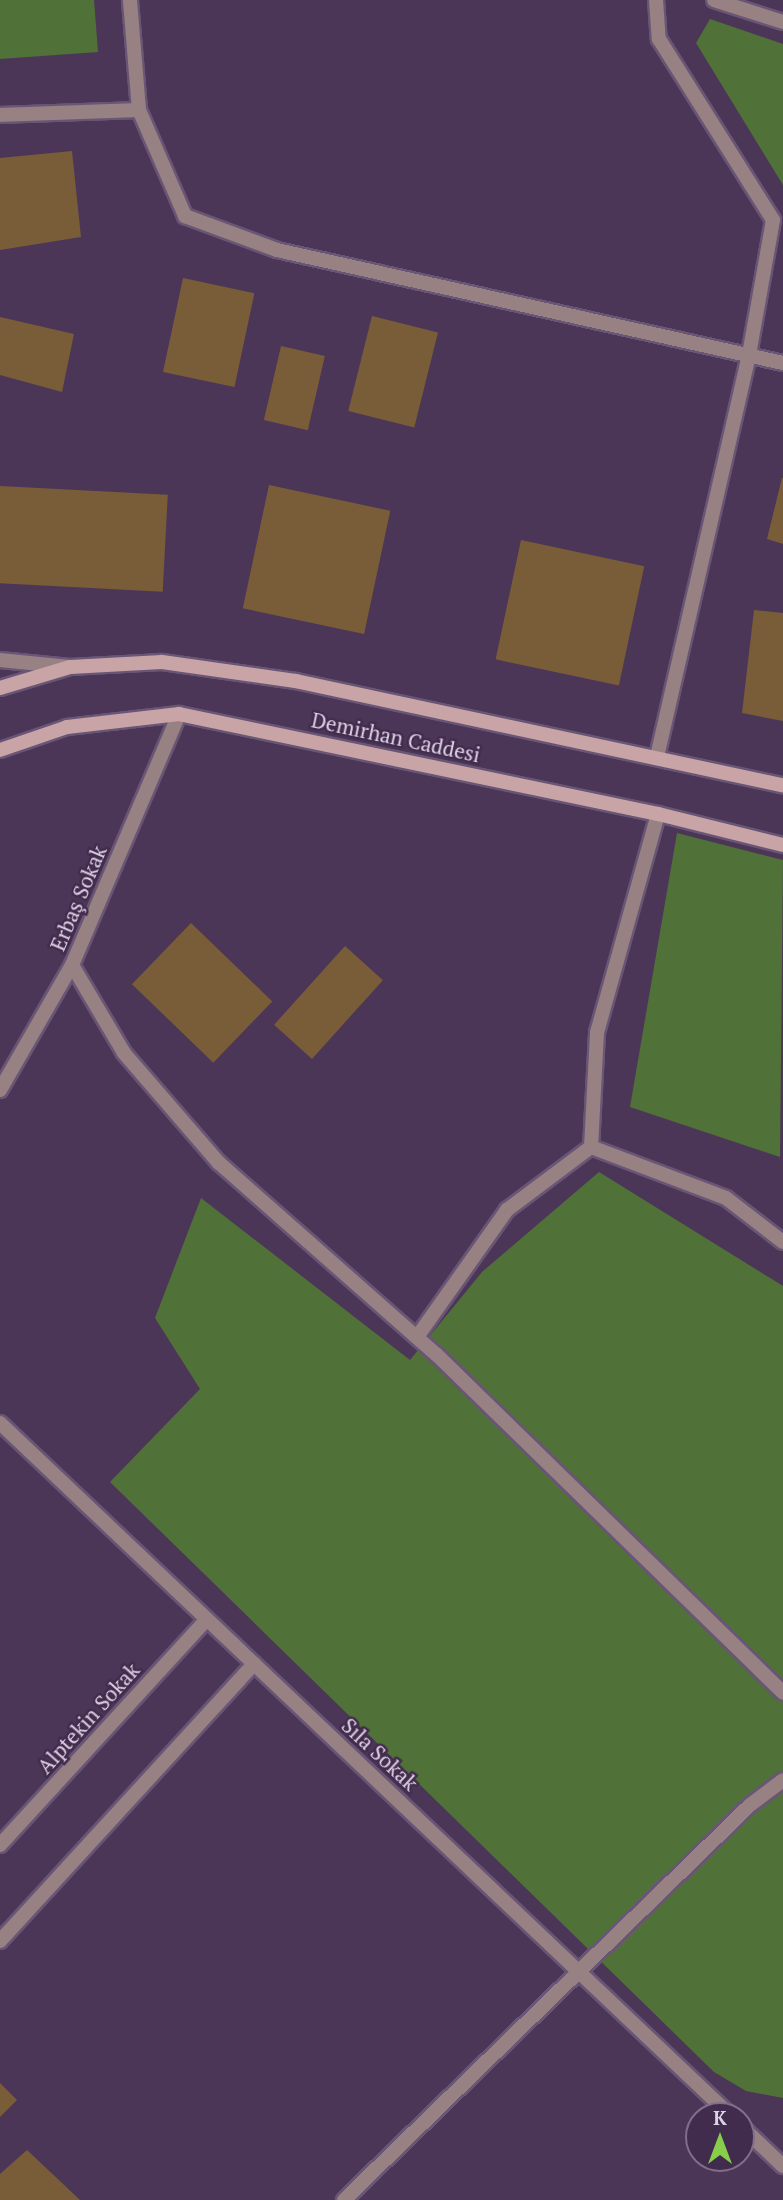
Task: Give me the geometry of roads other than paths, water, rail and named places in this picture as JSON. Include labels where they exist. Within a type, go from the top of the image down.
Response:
[{"type":"main road","name":"Demirhan Caddesi","points":[[0,688],[70,667],[162,662],[296,681],[783,785]]},
{"type":"main road","name":"Demirhan Caddesi","points":[[0,750],[68,727],[179,714],[658,814],[783,845]]},
{"type":"street","points":[[130,0],[139,110],[185,216],[277,250],[783,363]]},
{"type":"street","points":[[656,0],[659,38],[773,220],[749,355],[657,758]]},
{"type":"street","points":[[714,0],[783,22]]},
{"type":"street","points":[[0,115],[139,110]]},
{"type":"street","points":[[0,660],[70,667]]},
{"type":"street","name":"Erbaş Sokak","points":[[0,1090],[72,965],[179,714]]},
{"type":"street","points":[[591,1147],[597,1033],[658,814]]},
{"type":"street","points":[[72,965],[124,1053],[219,1163],[416,1337],[783,1693]]},
{"type":"street","points":[[591,1147],[726,1198],[783,1241]]},
{"type":"street","points":[[416,1337],[507,1210],[591,1147]]},
{"type":"street","name":"Sıla Sokak","points":[[0,1423],[716,2102]]},
{"type":"street","name":"Alptekin Sokak","points":[[0,1845],[206,1619]]},
{"type":"street","points":[[0,1941],[254,1664]]},
{"type":"street","points":[[344,2200],[750,1805],[783,1780]]},
{"type":"street","points":[[755,2139],[783,2166]]}]
